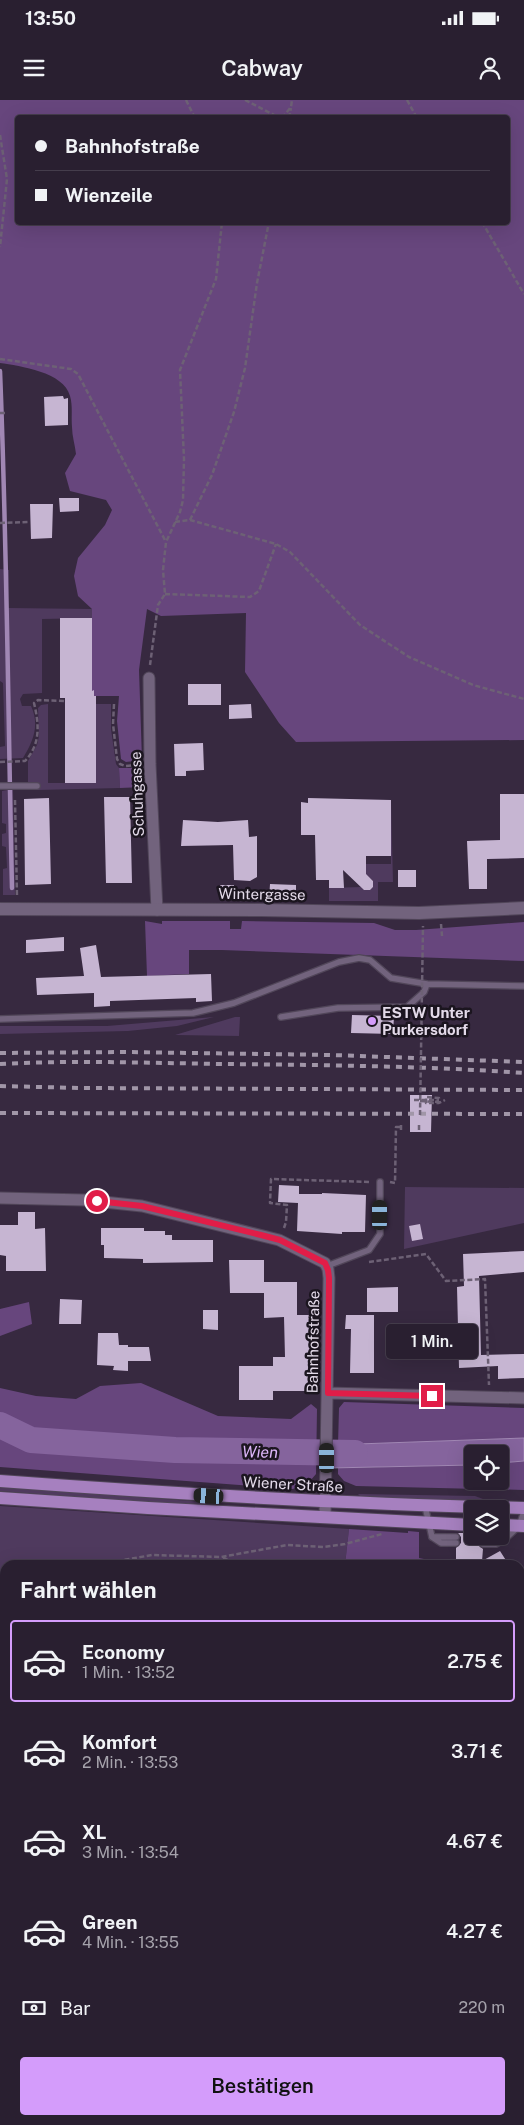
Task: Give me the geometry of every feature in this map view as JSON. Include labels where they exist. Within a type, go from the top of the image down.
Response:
[{"type":"main road","name":"Wiener Straße","points":[[0,1481],[190,1495],[426,1506],[524,1508]]},
{"type":"main road","name":"Wiener Straße","points":[[0,1498],[464,1525]]},
{"type":"street","name":"Schuhgasse","points":[[149,678],[150,764],[157,910]]},
{"type":"street","name":"Wintergasse","points":[[0,909],[419,913],[524,908]]},
{"type":"street","points":[[0,1198],[84,1200],[142,1206],[280,1240],[325,1263],[327,1266]]},
{"type":"street","name":"Bahnhofstraße","points":[[325,1518],[328,1412],[329,1278],[327,1266]]},
{"type":"street","points":[[328,1393],[524,1398]]},
{"type":"lane","points":[[6,786],[37,786]]},
{"type":"lane","points":[[0,1019],[193,1014],[234,1003],[338,962],[358,958],[370,960],[391,978],[427,984],[524,986]]},
{"type":"lane","points":[[281,1017],[338,1008],[407,1008],[424,992],[427,984]]},
{"type":"lane","points":[[327,1266],[369,1250],[380,1234],[380,1182]]},
{"type":"lane","points":[[426,1506],[432,1537],[456,1540]]},
{"type":"lane","points":[[509,1536],[521,1526],[524,1512]]},
{"type":"path","points":[[186,100],[194,115]]},
{"type":"path","points":[[245,100],[275,115]]},
{"type":"path","points":[[290,115],[292,100]]},
{"type":"path","points":[[408,100],[416,115]]},
{"type":"path","points":[[284,115],[291,107]]},
{"type":"path","points":[[0,135],[7,178],[0,247]]},
{"type":"path","points":[[149,678],[151,645],[158,605],[165,594],[163,570],[166,542],[183,500],[184,459],[180,370],[216,279],[222,225]]},
{"type":"path","points":[[190,520],[212,475],[234,412],[245,368],[257,283],[268,225]]},
{"type":"path","points":[[484,225],[524,294]]},
{"type":"path","points":[[0,358],[72,369],[78,374],[166,542]]},
{"type":"path","points":[[0,413],[6,413]]},
{"type":"path","points":[[175,522],[190,520],[276,544],[290,552],[314,576],[332,598],[360,625],[409,657],[473,685],[524,699]]},
{"type":"path","points":[[1,523],[28,522]]},
{"type":"path","points":[[165,594],[250,597],[259,590],[276,544]]},
{"type":"path","points":[[0,762],[25,761],[37,739],[38,721],[34,703],[38,700],[66,700]]},
{"type":"path","points":[[114,704],[113,724],[117,759],[120,764],[125,766],[142,764]]},
{"type":"path","points":[[15,800],[17,895]]},
{"type":"path","points":[[420,1115],[423,926]]},
{"type":"path","points":[[420,1100],[414,1100],[422,1100],[430,1100],[438,1100],[445,1100],[439,1103],[426,1103],[426,1100],[426,1097],[439,1098],[439,1102],[430,1102],[420,1100]]},
{"type":"path","points":[[419,1125],[419,1131]]},
{"type":"path","points":[[280,1240],[286,1222],[287,1205],[270,1203],[271,1179],[395,1182],[396,1127],[401,1127]]},
{"type":"path","points":[[362,1263],[426,1254],[446,1281],[486,1280],[489,1397]]},
{"type":"path","points":[[121,1560],[152,1554],[221,1557],[287,1545],[323,1547],[345,1544],[393,1531],[394,1521]]},
{"type":"path","points":[[221,1557],[228,1560]]},
{"type":"shaded area","points":[[0,100],[524,100],[524,740],[296,742],[279,723],[245,672],[246,613],[161,616],[147,609],[139,670],[142,760],[126,762],[121,759],[117,721],[119,696],[94,696],[94,691],[92,691],[92,609],[78,596],[74,576],[78,558],[105,525],[112,510],[106,500],[70,491],[65,473],[76,454],[72,430],[71,400],[66,388],[50,376],[19,366],[0,363]]},
{"type":"shaded area","points":[[0,569],[9,570],[8,608],[92,609],[92,618],[42,619],[42,693],[23,694],[20,699],[22,706],[31,706],[35,720],[32,740],[23,758],[0,759],[0,747],[5,746],[3,683],[0,681]]},
{"type":"shaded area","points":[[48,704],[48,783],[96,783],[96,704],[111,704],[111,729],[116,764],[119,768],[120,788],[37,790],[37,783],[28,782],[28,761],[37,745],[39,736],[38,708],[41,705]]},
{"type":"shaded area","points":[[119,768],[142,768],[143,787],[120,788]]},
{"type":"shaded area","points":[[13,789],[15,895],[3,895],[3,869],[7,868],[6,847],[2,846],[2,834],[6,833],[6,824],[2,823],[2,791]]},
{"type":"shaded area","points":[[391,800],[393,882],[378,882],[378,901],[329,901],[329,888],[361,887],[364,890],[370,890],[373,887],[373,881],[370,878],[366,878],[366,864],[391,864]]},
{"type":"shaded area","points":[[145,921],[162,924],[162,921],[230,921],[230,929],[241,929],[242,921],[374,923],[395,930],[524,922],[524,961],[189,950],[189,974],[147,976]]},
{"type":"shaded area","points":[[214,1017],[177,1026],[128,1031],[0,1034],[0,1026],[107,1026]]},
{"type":"shaded area","points":[[240,1017],[239,1036],[175,1035]]},
{"type":"shaded area","points":[[405,1187],[524,1188],[524,1223],[404,1249]]},
{"type":"shaded area","points":[[29,1302],[32,1324],[0,1336],[0,1309]]},
{"type":"shaded area","points":[[141,1383],[218,1416],[291,1419],[311,1404],[317,1409],[316,1474],[310,1481],[293,1489],[0,1467],[0,1388],[36,1396],[76,1399],[100,1386]]},
{"type":"shaded area","points":[[344,1402],[524,1408],[524,1438],[338,1445],[339,1408]]},
{"type":"shaded area","points":[[524,1438],[524,1461],[509,1462],[509,1445],[464,1445],[464,1465],[329,1468],[330,1445]]},
{"type":"shaded area","points":[[524,1461],[524,1490],[509,1490],[509,1462]]},
{"type":"shaded area","points":[[464,1465],[464,1489],[356,1486],[344,1481],[338,1474],[338,1468]]},
{"type":"shaded area","points":[[0,1487],[205,1502],[207,1505],[206,1507],[0,1491]]},
{"type":"shaded area","points":[[358,1494],[475,1496],[483,1499],[464,1501],[361,1497]]},
{"type":"shaded area","points":[[0,1506],[349,1529],[346,1560],[0,1560]]},
{"type":"shaded area","points":[[349,1529],[419,1532],[419,1558],[429,1560],[346,1560]]},
{"type":"building","points":[[63,396],[64,399],[68,398],[68,425],[45,426],[44,397]]},
{"type":"building","points":[[59,498],[79,498],[79,511],[60,512]]},
{"type":"building","points":[[30,504],[53,504],[52,538],[31,539]]},
{"type":"building","points":[[60,618],[92,618],[92,691],[94,690],[94,696],[96,696],[96,783],[65,783],[65,698],[60,698]]},
{"type":"building","points":[[188,684],[221,684],[221,705],[188,705]]},
{"type":"building","points":[[251,704],[252,718],[229,719],[229,705]]},
{"type":"building","points":[[203,743],[204,770],[186,771],[186,776],[175,776],[174,744]]},
{"type":"building","points":[[500,794],[524,794],[524,858],[487,859],[487,889],[469,889],[467,841],[500,840]]},
{"type":"building","points":[[104,797],[130,797],[132,883],[106,883]]},
{"type":"building","points":[[49,798],[51,884],[25,885],[24,799]]},
{"type":"building","points":[[308,798],[391,800],[391,856],[366,856],[366,874],[373,881],[373,887],[370,890],[364,890],[343,870],[344,888],[329,888],[329,880],[316,880],[315,835],[301,835],[301,802],[308,803]]},
{"type":"building","points":[[183,820],[218,822],[248,820],[249,837],[257,836],[257,877],[250,881],[234,880],[233,845],[181,846]]},
{"type":"building","points":[[398,870],[416,870],[416,887],[398,887]]},
{"type":"building","points":[[270,884],[296,885],[296,900],[269,899]]},
{"type":"building","points":[[220,885],[234,885],[234,898],[220,898]]},
{"type":"building","points":[[64,937],[64,951],[26,953],[26,940]]},
{"type":"building","points":[[96,945],[101,977],[211,974],[212,1001],[196,1002],[196,998],[110,1001],[110,1006],[94,1007],[94,993],[37,995],[36,978],[84,976],[80,948]]},
{"type":"building","name":"ESTW Unter Purkersdorf","points":[[352,1015],[394,1016],[393,1034],[351,1033]]},
{"type":"building","points":[[410,1095],[432,1095],[431,1132],[410,1132]]},
{"type":"building","points":[[279,1185],[299,1186],[299,1194],[366,1195],[365,1232],[342,1232],[342,1234],[297,1231],[298,1203],[278,1202]]},
{"type":"building","points":[[18,1212],[35,1212],[35,1229],[45,1228],[46,1271],[6,1271],[6,1256],[0,1255],[0,1225],[18,1225]]},
{"type":"building","points":[[420,1224],[423,1239],[412,1241],[409,1226]]},
{"type":"building","points":[[101,1228],[144,1228],[144,1231],[165,1231],[165,1235],[172,1235],[172,1240],[213,1240],[213,1262],[143,1263],[143,1259],[104,1258],[104,1245],[101,1245]]},
{"type":"building","points":[[524,1251],[524,1272],[479,1276],[481,1355],[524,1354],[524,1378],[498,1379],[498,1366],[459,1368],[457,1287],[464,1286],[463,1254]]},
{"type":"building","points":[[229,1260],[264,1260],[264,1282],[297,1282],[297,1315],[311,1315],[311,1360],[308,1360],[308,1391],[273,1391],[273,1400],[239,1400],[239,1366],[273,1366],[273,1357],[285,1357],[284,1317],[264,1318],[264,1293],[230,1293]]},
{"type":"building","points":[[398,1287],[398,1312],[367,1312],[367,1288]]},
{"type":"building","points":[[60,1299],[82,1300],[81,1324],[59,1324]]},
{"type":"building","points":[[203,1310],[218,1310],[218,1330],[203,1329]]},
{"type":"building","points":[[346,1315],[374,1315],[374,1373],[350,1373],[351,1329],[345,1329]]},
{"type":"building","points":[[98,1333],[118,1333],[119,1345],[149,1347],[151,1361],[128,1361],[128,1371],[113,1370],[114,1366],[97,1365]]},
{"type":"building","points":[[458,1533],[464,1533],[464,1545],[479,1545],[483,1549],[482,1560],[456,1559],[456,1548],[461,1543],[461,1537]]},
{"type":"building","points":[[500,1551],[506,1560],[484,1560]]},
{"type":"waterway","points":[[0,371],[12,888]]},
{"type":"waterway","name":"Wien","points":[[0,1425],[31,1440],[175,1450],[355,1453]]},
{"type":"railway","points":[[0,1053],[124,1052],[332,1055],[524,1062]]},
{"type":"railway","points":[[0,1064],[84,1062],[336,1065],[524,1073]]},
{"type":"railway","points":[[0,1086],[524,1090]]},
{"type":"railway","points":[[0,1113],[524,1114]]},
{"type":"place","name":"ESTW Unter Purkersdorf","points":[[372,1021]]},
{"type":"route","points":[[97,1201],[142,1206],[223,1224],[280,1240],[325,1263],[329,1278],[328,1393],[432,1396]]}]
